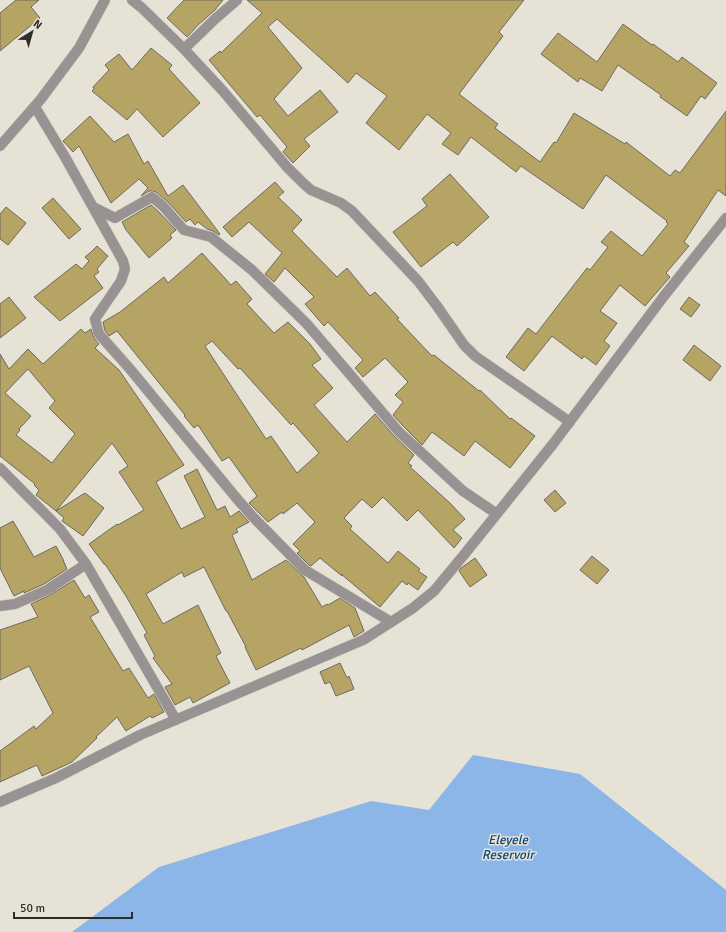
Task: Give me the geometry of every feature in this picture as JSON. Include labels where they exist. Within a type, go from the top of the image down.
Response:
[{"type":"street","points":[[1,142],[34,108],[78,48],[105,0]]},
{"type":"street","points":[[132,0],[142,8],[223,91],[303,184],[311,190],[341,203],[352,211],[418,281],[464,345],[475,356],[570,422]]},
{"type":"street","points":[[184,50],[215,19],[237,0]]},
{"type":"street","points":[[34,108],[65,157],[123,262],[125,269],[121,281],[95,320],[99,334],[130,369],[238,500],[305,570],[391,622]]},
{"type":"street","points":[[93,207],[115,218],[152,197],[163,206],[184,230],[211,237],[252,270],[307,324],[399,432],[463,491],[497,514]]},
{"type":"street","points":[[0,802],[56,778],[140,735],[362,640],[413,608],[434,591],[497,514],[570,422],[664,296],[726,218]]},
{"type":"street","points":[[0,468],[60,529],[86,564],[176,720]]},
{"type":"street","points":[[0,606],[15,604],[47,590],[86,564]]},
{"type":"water","name":"Eleyele Reservoir","points":[[473,755],[580,774],[726,890],[726,932],[72,932],[159,867],[371,801],[429,810]]},
{"type":"building","points":[[16,0],[39,0],[31,7],[40,18],[0,51],[0,13]]},
{"type":"building","points":[[184,0],[223,0],[215,10],[187,37],[167,18]]},
{"type":"building","points":[[247,0],[524,0],[499,32],[503,36],[459,94],[498,124],[495,128],[540,162],[554,142],[556,143],[574,113],[625,144],[626,142],[670,176],[675,170],[680,173],[726,111],[726,196],[718,190],[684,242],[689,246],[666,273],[670,277],[645,306],[620,285],[600,311],[617,323],[604,341],[610,346],[596,365],[584,356],[582,359],[552,336],[524,371],[506,357],[528,328],[536,334],[587,268],[590,270],[608,247],[601,242],[611,231],[642,256],[668,224],[666,222],[667,221],[606,175],[583,209],[521,166],[516,172],[471,137],[458,155],[442,144],[451,133],[427,114],[399,150],[366,123],[387,96],[356,73],[348,83],[277,19],[268,27],[302,68],[274,99],[288,116],[320,90],[338,112],[304,139],[310,146],[293,163],[283,152],[287,147],[260,115],[257,117],[209,60],[220,51],[221,53],[262,13]]},
{"type":"building","points":[[623,24],[678,62],[682,57],[717,83],[705,99],[701,96],[687,116],[660,97],[661,95],[618,65],[602,91],[580,78],[578,82],[541,54],[558,33],[597,62]]},
{"type":"building","points":[[151,48],[172,65],[169,69],[200,103],[163,137],[137,109],[127,120],[92,91],[94,89],[93,87],[109,70],[105,65],[119,54],[132,70]]},
{"type":"building","points":[[90,116],[114,142],[128,134],[144,164],[148,161],[168,196],[183,185],[220,234],[219,235],[207,229],[198,222],[195,225],[190,219],[186,222],[168,202],[156,192],[149,191],[141,196],[148,188],[139,179],[111,203],[79,146],[73,152],[63,141]]},
{"type":"building","points":[[450,174],[489,217],[457,246],[453,242],[421,267],[393,232],[427,206],[422,199]]},
{"type":"building","points":[[275,182],[284,192],[278,197],[302,220],[292,231],[337,277],[347,268],[370,296],[375,292],[399,318],[397,319],[432,356],[434,355],[479,391],[480,390],[510,419],[511,418],[535,436],[510,468],[475,441],[464,456],[432,432],[422,445],[393,415],[403,402],[395,395],[408,382],[385,358],[363,377],[355,368],[363,360],[328,322],[324,326],[305,304],[314,297],[285,268],[274,282],[265,274],[282,253],[249,222],[232,237],[223,227]]},
{"type":"building","points":[[53,198],[81,229],[69,239],[42,208]]},
{"type":"building","points":[[151,205],[176,230],[170,235],[172,238],[149,258],[126,230],[122,222]]},
{"type":"building","points":[[6,207],[26,223],[8,245],[0,239],[0,214]]},
{"type":"building","points":[[97,246],[108,256],[97,269],[99,272],[94,276],[103,288],[60,321],[34,297],[76,264],[82,269],[89,261],[85,257]]},
{"type":"building","points":[[202,253],[231,285],[236,281],[252,299],[247,304],[274,333],[288,322],[310,344],[321,359],[312,365],[333,388],[314,405],[347,442],[375,414],[394,436],[414,455],[408,463],[412,466],[410,467],[450,503],[465,519],[453,530],[462,538],[454,548],[418,510],[407,521],[383,497],[372,508],[362,499],[344,518],[352,526],[350,529],[388,563],[398,551],[420,569],[418,571],[427,577],[418,590],[402,581],[380,607],[320,558],[311,566],[309,565],[297,553],[300,551],[293,544],[315,522],[297,503],[283,514],[282,512],[268,522],[249,503],[257,496],[229,457],[222,461],[198,425],[194,428],[117,331],[109,336],[105,331],[103,322],[120,312],[164,277],[168,283]],"holes":[[[212,341],[238,369],[240,368],[291,425],[293,423],[319,453],[297,473],[271,436],[266,439],[205,346]]]},
{"type":"building","points":[[9,297],[26,318],[0,338],[0,304]]},
{"type":"building","points":[[689,297],[700,305],[691,317],[680,309]]},
{"type":"building","points":[[81,329],[85,333],[91,329],[94,338],[99,344],[95,348],[119,370],[184,465],[156,482],[181,529],[205,517],[184,476],[197,469],[217,510],[225,506],[230,517],[239,511],[249,522],[236,529],[238,532],[232,535],[252,580],[286,560],[304,577],[322,607],[340,598],[355,608],[364,631],[354,637],[349,625],[302,650],[301,648],[256,670],[246,647],[204,567],[184,577],[182,572],[146,594],[163,624],[198,605],[221,653],[216,656],[230,683],[193,703],[190,697],[175,705],[165,687],[172,684],[153,658],[155,656],[144,635],[147,633],[126,596],[105,564],[89,544],[117,524],[118,525],[144,510],[119,472],[128,466],[112,443],[56,511],[36,495],[39,490],[34,485],[35,484],[0,456],[0,354],[9,369],[28,349],[43,364]],"holes":[[[28,369],[55,401],[49,408],[75,434],[52,463],[16,435],[20,430],[19,429],[31,416],[5,393]]]},
{"type":"building","points":[[694,345],[721,366],[710,381],[683,360]]},
{"type":"building","points":[[555,490],[566,503],[555,512],[544,500]]},
{"type":"building","points":[[85,493],[104,508],[83,536],[62,521],[64,518],[56,511]]},
{"type":"building","points":[[13,521],[34,557],[56,546],[67,569],[44,584],[14,596],[0,568],[0,528]]},
{"type":"building","points":[[592,556],[609,570],[597,584],[580,570]]},
{"type":"building","points":[[475,558],[487,575],[470,587],[459,571]]},
{"type":"building","points":[[74,580],[85,598],[89,595],[99,612],[90,617],[123,671],[129,668],[148,698],[154,694],[164,712],[152,718],[150,716],[126,731],[117,717],[72,762],[42,776],[37,765],[0,782],[0,751],[34,726],[36,729],[53,713],[29,666],[0,680],[0,630],[38,617],[31,604],[50,595]]},
{"type":"building","points":[[340,663],[347,678],[349,676],[354,689],[336,696],[330,682],[325,684],[320,672]]}]
